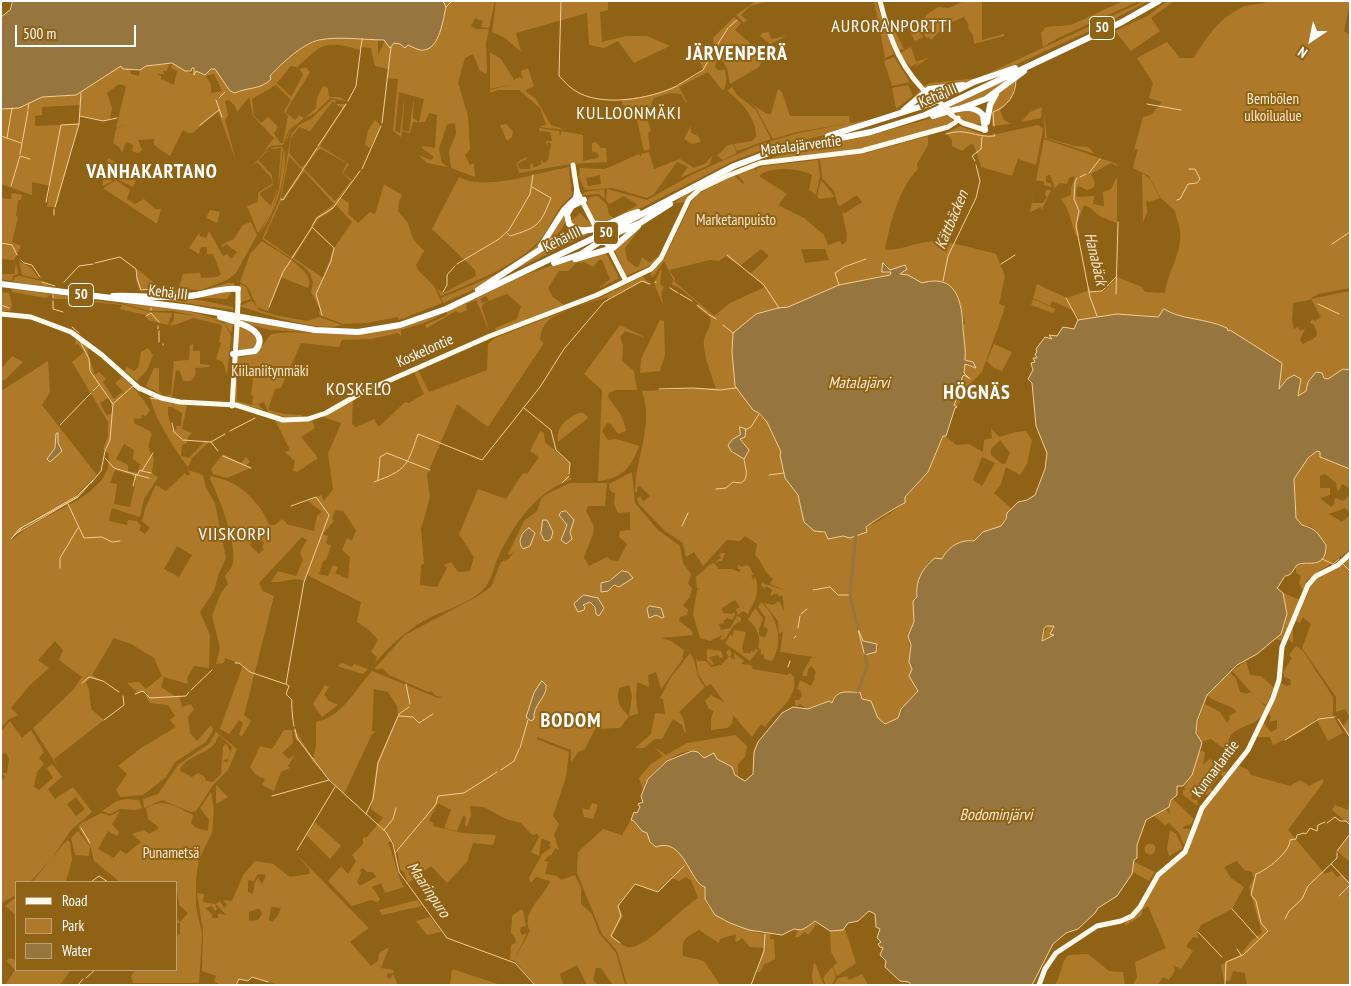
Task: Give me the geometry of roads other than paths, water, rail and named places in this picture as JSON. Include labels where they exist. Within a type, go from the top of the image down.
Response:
[{"type":"highway","name":"Kehä III","points":[[1,283],[191,304],[307,326],[348,328],[374,326],[410,319],[478,290],[638,212],[720,168],[749,156],[791,143],[877,126],[918,114],[954,99],[1014,68],[1114,22],[1152,1]]},
{"type":"highway","name":"Kehä III","points":[[1,283],[190,308],[296,328],[331,332],[358,332],[389,328],[422,319],[505,281],[621,225],[734,166],[774,152],[896,125],[956,102],[1122,22],[1159,1]]},
{"type":"highway","points":[[896,125],[959,109],[986,99],[1022,72],[1064,49]]},
{"type":"highway","points":[[828,136],[893,117],[929,104],[974,82],[1014,68]]},
{"type":"highway","points":[[893,117],[913,105],[926,92],[974,82]]},
{"type":"highway","points":[[985,128],[992,99],[1001,87]]},
{"type":"highway","points":[[959,109],[969,108],[980,111],[984,118],[985,128]]},
{"type":"highway","points":[[554,263],[609,250],[652,216],[704,181]]},
{"type":"highway","points":[[533,254],[545,242],[562,212],[576,198],[577,191]]},
{"type":"highway","points":[[582,199],[569,210],[569,223],[577,230],[588,230]]},
{"type":"highway","points":[[571,204],[582,199]]},
{"type":"highway","points":[[478,290],[554,241],[638,212]]},
{"type":"highway","points":[[505,281],[582,254],[607,237],[652,216]]},
{"type":"highway","points":[[112,296],[172,298],[194,296],[221,288],[237,289]]},
{"type":"highway","points":[[190,308],[235,322],[255,332],[259,340],[256,350],[250,353],[234,354]]},
{"type":"main road","points":[[880,1],[893,45],[911,74],[926,92],[957,119],[985,128]]},
{"type":"main road","name":"Matalajärventie","points":[[626,280],[655,266],[689,199],[700,189],[764,162],[845,153],[879,147],[952,125],[957,119]]},
{"type":"main road","points":[[582,199],[573,165],[577,191],[626,280]]},
{"type":"main road","name":"Koskelontie","points":[[1,314],[21,315],[44,321],[77,336],[136,386],[171,401],[231,405],[283,420],[315,417],[352,397],[490,336],[582,301],[626,280]]},
{"type":"main road","points":[[231,405],[237,289]]},
{"type":"main road","name":"Kunnarlantie","points":[[1040,985],[1046,968],[1056,953],[1097,926],[1121,921],[1132,916],[1158,875],[1186,850],[1202,808],[1245,754],[1273,698],[1279,680],[1282,648],[1308,585],[1316,576],[1338,565],[1350,554]]},
{"type":"water","points":[[13,1],[443,1],[446,7],[437,39],[434,44],[424,50],[408,45],[405,48],[400,44],[394,43],[390,48],[384,40],[343,38],[319,40],[306,45],[280,65],[270,76],[271,79],[267,83],[235,93],[230,91],[215,69],[211,69],[205,75],[196,71],[194,75],[194,68],[191,71],[185,71],[172,63],[146,66],[140,70],[123,69],[121,66],[76,95],[42,97],[19,108],[1,109],[1,17],[10,10]]},
{"type":"water","name":"Matalajärvi","points":[[883,263],[890,270],[905,265],[907,269],[900,274],[908,275],[922,283],[934,281],[943,282],[950,286],[959,300],[961,309],[965,360],[973,362],[976,368],[965,364],[964,373],[970,379],[964,375],[962,377],[961,386],[964,391],[958,396],[954,405],[957,407],[955,408],[946,436],[943,436],[928,472],[905,497],[905,503],[868,525],[866,527],[867,532],[850,538],[843,536],[828,539],[825,532],[814,531],[804,522],[798,495],[785,478],[781,452],[767,422],[759,413],[753,410],[735,386],[732,352],[733,333],[756,314],[788,307],[839,285],[890,275],[891,272],[882,272]]},
{"type":"water","name":"Bodominjärvi","points":[[1164,309],[1171,313],[1211,322],[1227,328],[1228,331],[1230,330],[1282,363],[1279,389],[1287,379],[1294,375],[1301,379],[1298,396],[1306,391],[1308,382],[1316,372],[1322,373],[1324,378],[1328,379],[1343,369],[1350,370],[1350,469],[1320,457],[1320,452],[1317,451],[1308,458],[1294,479],[1296,518],[1302,525],[1318,534],[1326,545],[1325,554],[1319,562],[1296,566],[1277,588],[1283,593],[1287,614],[1281,634],[1257,654],[1237,665],[1207,695],[1197,721],[1196,733],[1202,743],[1192,775],[1183,786],[1177,786],[1177,795],[1171,800],[1169,807],[1146,820],[1137,845],[1137,858],[1134,860],[1132,874],[1117,896],[1098,908],[1078,929],[1066,933],[1053,944],[1032,985],[911,985],[909,982],[900,981],[885,967],[886,961],[880,955],[883,948],[878,944],[881,942],[877,938],[880,929],[876,927],[875,914],[869,911],[858,921],[848,923],[843,930],[830,931],[815,921],[801,930],[794,929],[782,935],[749,930],[715,915],[705,899],[705,887],[695,878],[680,854],[666,845],[656,847],[650,842],[647,833],[642,831],[631,820],[634,812],[637,813],[640,807],[638,804],[643,802],[641,796],[648,779],[667,761],[692,751],[698,752],[704,758],[714,753],[717,759],[732,767],[735,775],[745,781],[753,774],[754,752],[758,742],[782,713],[793,707],[808,709],[829,701],[832,703],[837,695],[843,692],[860,692],[862,699],[871,701],[878,718],[885,724],[898,718],[901,709],[918,691],[909,676],[912,669],[909,662],[911,645],[908,636],[914,622],[913,601],[917,597],[917,585],[921,574],[931,561],[935,558],[942,559],[955,545],[964,541],[974,541],[983,532],[1001,526],[1006,519],[1007,513],[1018,502],[1027,500],[1035,495],[1045,469],[1047,453],[1036,426],[1032,383],[1028,379],[1033,370],[1031,363],[1035,362],[1033,358],[1037,358],[1035,354],[1037,352],[1036,349],[1045,337],[1052,339],[1049,335],[1057,336],[1063,327],[1074,329],[1078,320],[1117,314],[1158,317]],"holes":[[[1047,626],[1054,626],[1050,634],[1054,635],[1042,641],[1044,629]]]},
{"type":"water","points":[[740,427],[746,429],[745,437],[740,439],[749,450],[744,459],[731,451],[728,445],[740,435]]},
{"type":"water","points":[[58,433],[58,443],[62,451],[50,462],[47,459],[55,448],[56,434]]},
{"type":"water","points":[[93,480],[78,497],[23,527],[11,539],[19,529],[77,496]]},
{"type":"water","points":[[566,511],[574,520],[570,532],[572,539],[566,544],[561,540],[567,525],[559,515],[561,512]]},
{"type":"water","points":[[543,520],[547,520],[553,532],[551,539],[548,541],[544,540],[541,534]]},
{"type":"water","points":[[529,528],[535,533],[530,546],[523,549],[520,543],[521,537]]},
{"type":"water","points":[[622,571],[628,572],[633,578],[619,587],[614,585],[608,591],[601,592],[601,583],[609,581]]},
{"type":"water","points":[[584,595],[598,598],[604,608],[599,616],[596,614],[595,607],[590,602],[583,605],[585,607],[584,610],[578,612],[574,604]]},
{"type":"water","points":[[650,606],[661,608],[664,617],[656,615],[649,618],[647,609]]},
{"type":"water","points":[[858,629],[863,641],[877,644],[876,652],[865,655]]},
{"type":"water","points":[[542,681],[546,685],[545,693],[535,709],[534,719],[531,721],[526,717],[534,693]]},
{"type":"waterway","points":[[446,7],[452,1]]},
{"type":"waterway","points":[[561,1],[559,76],[572,88],[585,96],[597,99],[625,100],[653,95],[677,86]]},
{"type":"waterway","points":[[729,27],[737,20]]},
{"type":"waterway","points":[[716,47],[728,28]]},
{"type":"waterway","points":[[348,101],[356,86],[362,39]]},
{"type":"waterway","points":[[382,123],[391,47]]},
{"type":"waterway","points":[[678,85],[703,70],[713,52]]},
{"type":"waterway","points":[[994,126],[993,112],[1010,100],[1016,80]]},
{"type":"waterway","points":[[219,98],[225,92]]},
{"type":"waterway","points":[[55,207],[79,124],[81,93]]},
{"type":"waterway","points":[[216,100],[222,117]]},
{"type":"waterway","points":[[28,109],[29,103]]},
{"type":"waterway","points":[[318,146],[346,104]]},
{"type":"waterway","points":[[1147,104],[1181,110]]},
{"type":"waterway","points":[[7,138],[12,108]]},
{"type":"waterway","points":[[200,125],[219,110]]},
{"type":"waterway","points":[[20,154],[28,111]]},
{"type":"waterway","points":[[80,116],[103,121],[117,118]]},
{"type":"waterway","points":[[46,202],[61,125],[79,124]]},
{"type":"waterway","points":[[362,169],[381,126]]},
{"type":"waterway","points":[[946,134],[965,132],[981,136],[995,136],[994,134]]},
{"type":"waterway","points":[[1,136],[21,143]]},
{"type":"waterway","points":[[975,161],[972,156],[981,149],[982,137]]},
{"type":"waterway","points":[[281,199],[283,200],[317,148]]},
{"type":"waterway","points":[[11,186],[20,156],[30,159]]},
{"type":"waterway","name":"Hanabäck","points":[[1089,173],[1100,159]]},
{"type":"waterway","name":"Kättbäcken","points":[[943,281],[948,256],[976,198],[980,181],[976,165]]},
{"type":"waterway","points":[[1177,200],[1180,199],[1188,184],[1197,183],[1200,179],[1195,169],[1189,169]]},
{"type":"waterway","points":[[312,226],[317,218],[333,208],[360,171]]},
{"type":"waterway","name":"Hanabäck","points":[[1080,177],[1086,174]]},
{"type":"waterway","points":[[457,264],[499,239],[509,230],[530,194],[533,175]]},
{"type":"waterway","name":"Hanabäck","points":[[1077,178],[1074,199],[1079,211],[1076,226],[1090,297],[1097,316]]},
{"type":"waterway","points":[[507,233],[510,236],[527,230],[541,220],[551,198],[532,187]]},
{"type":"waterway","points":[[54,209],[54,215]]},
{"type":"waterway","points":[[1116,294],[1118,222]]},
{"type":"waterway","points":[[292,258],[312,227],[334,248],[331,261],[316,294],[322,315]]},
{"type":"waterway","points":[[1332,244],[1350,232]]},
{"type":"waterway","points":[[1,243],[12,245],[17,255]]},
{"type":"waterway","points":[[727,255],[764,285],[779,308]]},
{"type":"waterway","points":[[1001,264],[1015,255]]},
{"type":"waterway","points":[[95,263],[120,257],[136,269],[141,290],[153,289]]},
{"type":"waterway","points":[[839,285],[835,273],[844,267],[866,259]]},
{"type":"waterway","points":[[21,260],[32,265],[40,277]]},
{"type":"waterway","points":[[269,307],[283,272],[291,260]]},
{"type":"waterway","points":[[64,282],[79,266],[93,264]]},
{"type":"waterway","points":[[443,292],[447,285],[447,275],[455,266]]},
{"type":"waterway","points":[[1089,292],[1102,291],[1117,276]]},
{"type":"waterway","points":[[374,482],[393,474],[404,466],[418,434],[482,460],[540,387],[564,349],[604,302],[642,281],[650,284]]},
{"type":"waterway","points":[[42,282],[55,286]]},
{"type":"waterway","points":[[670,288],[678,293]]},
{"type":"waterway","points":[[680,294],[692,301]]},
{"type":"waterway","points":[[1066,298],[1078,320]]},
{"type":"waterway","points":[[53,301],[53,309],[63,312]]},
{"type":"waterway","points":[[1318,304],[1339,314]]},
{"type":"waterway","points":[[1,305],[9,308]]},
{"type":"waterway","points":[[697,305],[707,313]]},
{"type":"waterway","points":[[146,316],[151,313],[159,322]]},
{"type":"waterway","points":[[708,314],[716,319]]},
{"type":"waterway","points":[[723,325],[733,333]]},
{"type":"waterway","points":[[72,327],[79,333]]},
{"type":"waterway","points":[[159,331],[159,342]]},
{"type":"waterway","points":[[80,341],[89,359],[90,371],[113,404],[110,440],[105,451],[101,471],[91,483]]},
{"type":"waterway","points":[[93,391],[99,385]]},
{"type":"waterway","points":[[114,403],[133,386],[139,391]]},
{"type":"waterway","points":[[659,389],[693,388],[720,390],[736,388]]},
{"type":"waterway","points":[[60,425],[91,393]]},
{"type":"waterway","points":[[150,398],[157,399]]},
{"type":"waterway","points":[[524,408],[551,430],[556,450],[570,463],[569,474]]},
{"type":"waterway","points":[[745,430],[751,427],[759,414]]},
{"type":"waterway","points":[[230,431],[255,418]]},
{"type":"waterway","points":[[172,423],[174,432],[182,439]]},
{"type":"waterway","points":[[211,442],[225,434]]},
{"type":"waterway","points":[[183,440],[211,442],[218,451]]},
{"type":"waterway","points":[[105,458],[114,468],[137,475],[140,470],[142,471],[153,453]]},
{"type":"waterway","points":[[378,480],[380,457],[387,453],[430,470]]},
{"type":"waterway","points":[[223,456],[251,468]]},
{"type":"waterway","points":[[716,489],[726,488],[733,482],[741,483],[744,481],[746,472],[744,459]]},
{"type":"waterway","points":[[142,471],[151,473]]},
{"type":"waterway","points":[[769,475],[784,473]]},
{"type":"waterway","points":[[133,486],[136,475]]},
{"type":"waterway","points":[[137,475],[149,478]]},
{"type":"waterway","points":[[562,483],[569,476]]},
{"type":"waterway","points":[[17,533],[78,497]]},
{"type":"waterway","points":[[286,684],[304,582],[329,515],[316,497],[291,506]]},
{"type":"waterway","points":[[68,504],[84,538],[102,537],[112,542],[120,541]]},
{"type":"waterway","points":[[682,526],[688,513]]},
{"type":"waterway","points":[[60,568],[60,558],[78,528]]},
{"type":"waterway","points":[[856,534],[850,595],[858,629]]},
{"type":"waterway","points":[[1322,559],[1333,564],[1339,559]]},
{"type":"waterway","points":[[1343,564],[1350,571]]},
{"type":"waterway","points":[[813,590],[830,587],[838,595]]},
{"type":"waterway","points":[[839,595],[850,595]]},
{"type":"waterway","points":[[801,614],[807,609]]},
{"type":"waterway","points":[[798,628],[800,616]]},
{"type":"waterway","points":[[858,691],[867,666],[865,655]]},
{"type":"waterway","points":[[788,667],[790,661]]},
{"type":"waterway","points":[[235,663],[239,663],[250,672],[285,684]]},
{"type":"waterway","points":[[191,690],[212,670]]},
{"type":"waterway","points":[[82,683],[89,677],[103,681],[119,692]]},
{"type":"waterway","name":"Maarinpuro","points":[[286,684],[289,686],[286,694],[292,700],[294,726]]},
{"type":"waterway","points":[[406,684],[410,704]]},
{"type":"waterway","points":[[135,694],[143,691],[150,698],[186,696],[189,692]]},
{"type":"waterway","points":[[104,720],[124,705],[123,696]]},
{"type":"waterway","points":[[366,814],[373,799],[378,763],[399,714],[409,707]]},
{"type":"waterway","points":[[399,716],[413,717],[419,723],[433,714]]},
{"type":"waterway","points":[[1285,740],[1319,719],[1335,717]]},
{"type":"waterway","points":[[1338,719],[1350,737]]},
{"type":"waterway","points":[[520,748],[528,720]]},
{"type":"waterway","name":"Maarinpuro","points":[[295,729],[297,738],[329,780],[386,832],[393,844],[399,872],[447,938],[515,963],[535,985]]},
{"type":"waterway","points":[[501,770],[514,761],[519,749]]},
{"type":"waterway","points":[[423,820],[436,804],[438,796],[464,793],[497,772]]},
{"type":"waterway","points":[[272,796],[329,780]]},
{"type":"waterway","points":[[297,850],[335,787]]},
{"type":"waterway","points":[[384,830],[393,819],[396,808]]},
{"type":"waterway","points":[[1327,823],[1335,817],[1340,821],[1346,821],[1350,825]]},
{"type":"waterway","points":[[395,853],[422,821]]},
{"type":"waterway","points":[[1225,985],[1226,962],[1243,955],[1268,931],[1261,923],[1256,901],[1251,895],[1256,874],[1277,860],[1286,850],[1290,840],[1296,839],[1297,835],[1306,834],[1310,828],[1317,831],[1318,825],[1325,822]]},
{"type":"waterway","points":[[81,828],[90,843]]},
{"type":"waterway","points":[[1337,851],[1350,834]]},
{"type":"waterway","points":[[1285,919],[1289,911],[1302,899],[1308,886],[1337,858],[1337,853]]},
{"type":"waterway","points":[[1331,864],[1350,884]]},
{"type":"waterway","points":[[620,943],[611,936],[621,916],[618,906],[635,884],[658,892],[684,866]]},
{"type":"waterway","points":[[92,881],[99,876],[106,881]]},
{"type":"waterway","points":[[1339,896],[1350,885]]},
{"type":"waterway","points":[[1232,909],[1258,938]]},
{"type":"waterway","points":[[1198,932],[1222,957]]},
{"type":"waterway","points":[[751,985],[764,951],[765,934]]},
{"type":"waterway","points":[[1237,949],[1241,955]]},
{"type":"waterway","points":[[86,978],[94,971]]},
{"type":"waterway","points":[[236,985],[239,979],[248,981],[252,977],[268,982]]},
{"type":"waterway","points":[[78,985],[83,979]]},
{"type":"district","name":"AURORANPORTTI","points":[[892,27]]},
{"type":"district","name":"JÄRVENPERÄ","points":[[737,54]]},
{"type":"district","name":"KULLOONMÄKI","points":[[629,114]]},
{"type":"district","name":"VANHAKARTANO","points":[[152,172]]},
{"type":"district","name":"KOSKELO","points":[[359,390]]},
{"type":"district","name":"HÖGNÄS","points":[[977,393]]},
{"type":"district","name":"VIISKORPI","points":[[235,535]]},
{"type":"district","name":"BODOM","points":[[571,721]]},
{"type":"park label","name":"Bembölen ulkoilualue","points":[[1273,108]]},
{"type":"park label","name":"Marketanpuisto","points":[[736,221]]},
{"type":"park label","name":"Kiilaniitynmäki","points":[[270,372]]},
{"type":"park label","name":"Punametsä","points":[[171,854]]}]
